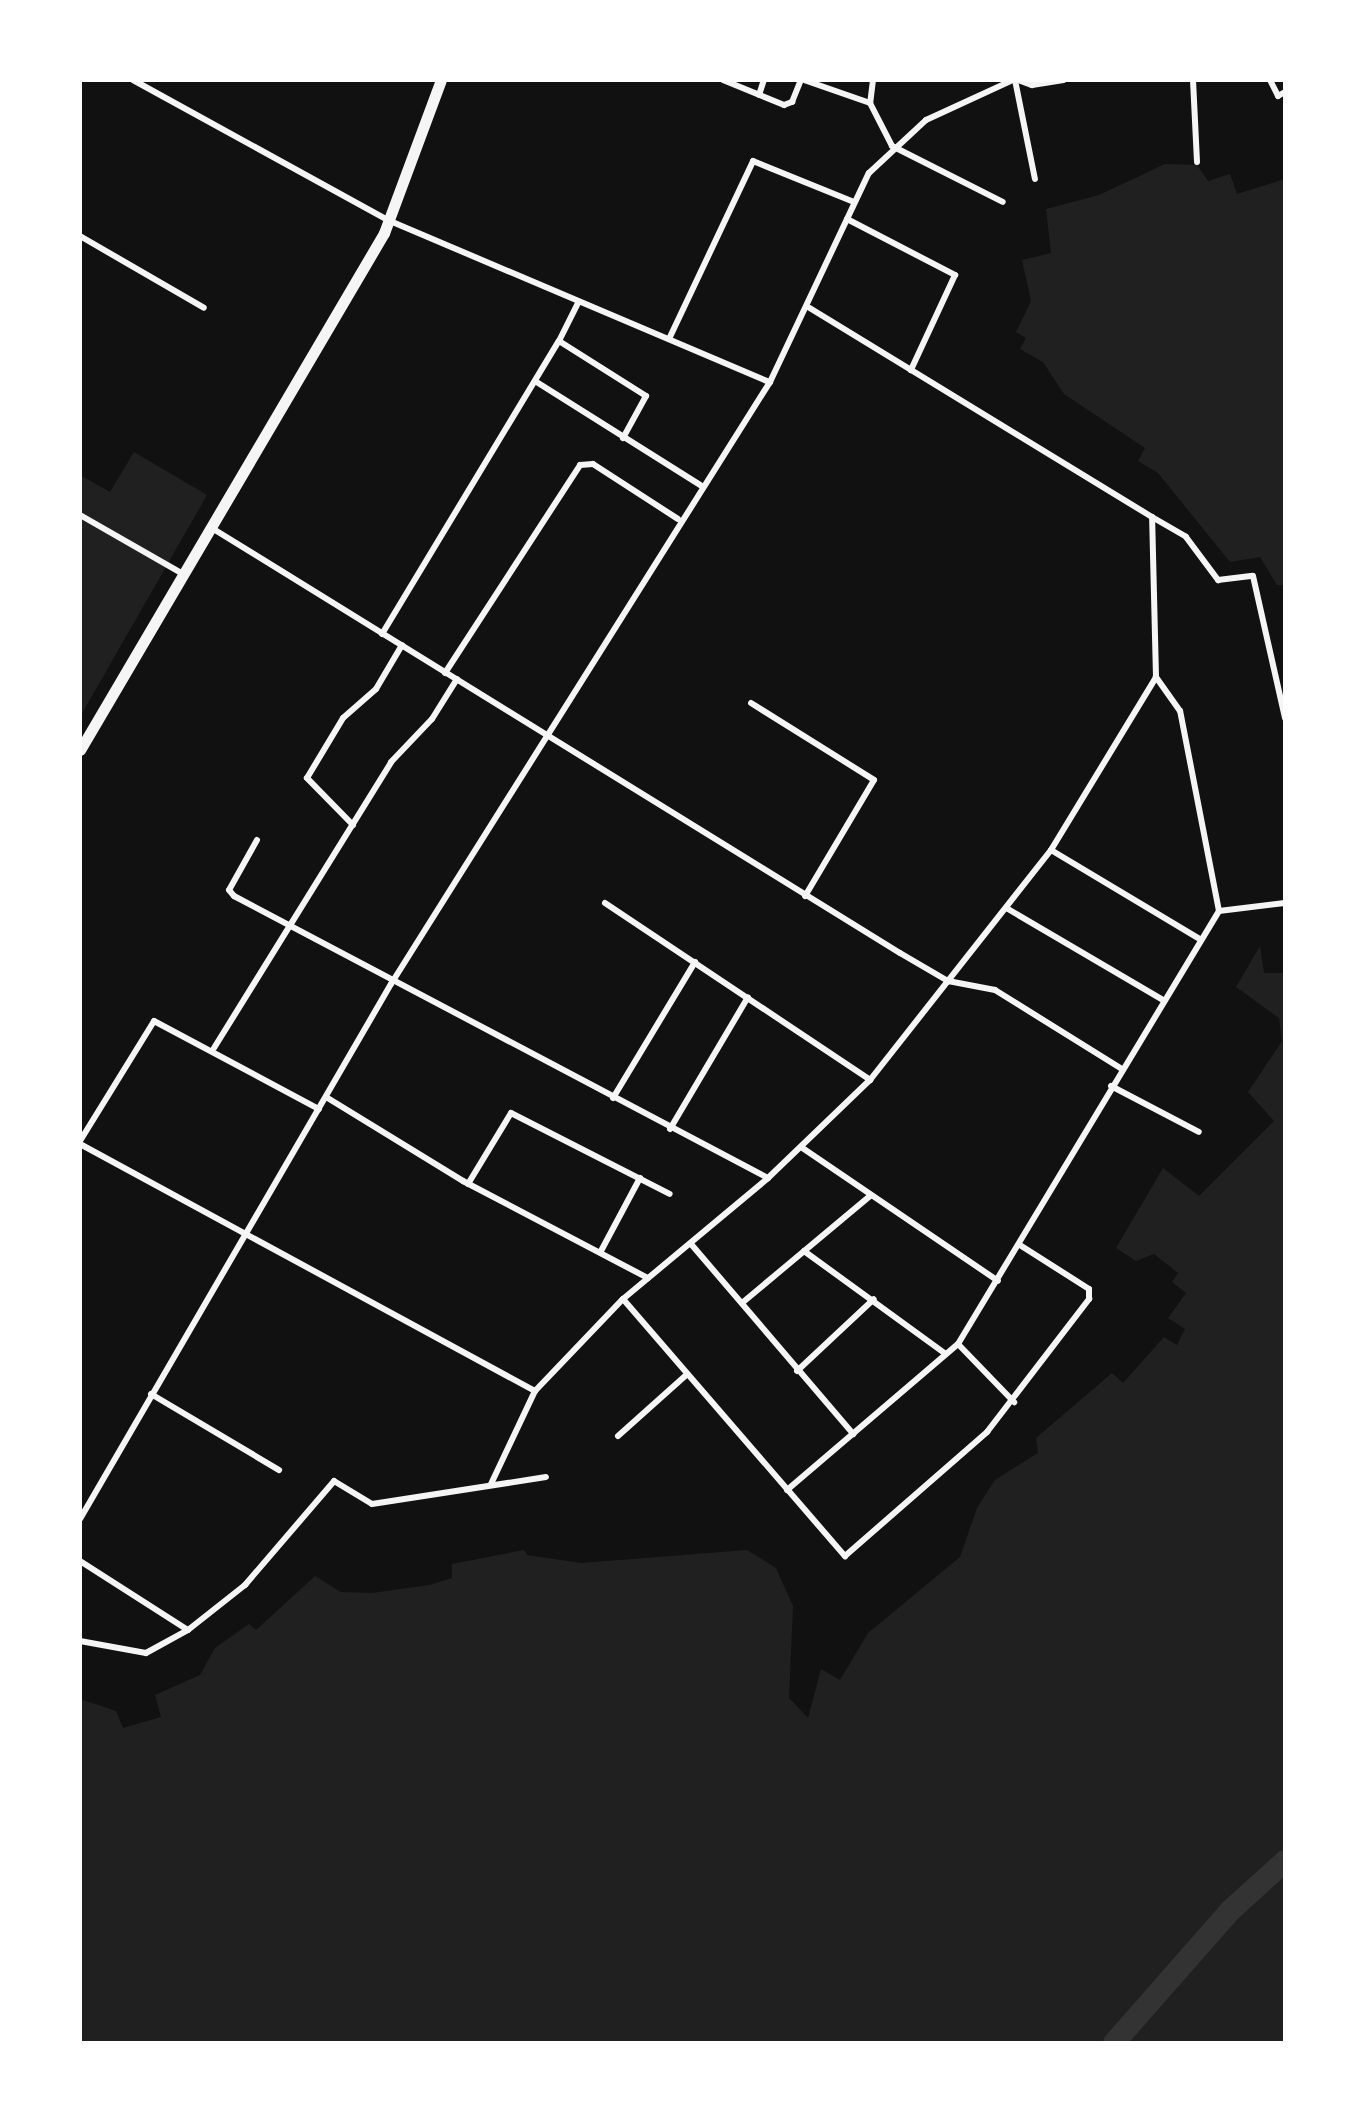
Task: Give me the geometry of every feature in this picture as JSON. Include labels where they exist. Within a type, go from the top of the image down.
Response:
[{"type":"highway","points":[[80,750],[215,530],[390,221],[441,80]]},
{"type":"street","points":[[133,80],[390,221],[770,382]]},
{"type":"street","points":[[723,80],[789,105],[802,80],[870,103]]},
{"type":"street","points":[[759,95],[764,80]]},
{"type":"street","points":[[874,80],[870,103],[892,146],[1003,202]]},
{"type":"street","points":[[1015,80],[1036,180]]},
{"type":"street","points":[[80,1519],[391,984],[700,485],[770,382],[809,308],[854,202],[892,146],[949,106],[1015,80],[1032,85],[1064,80]]},
{"type":"street","points":[[1192,80],[1197,162]]},
{"type":"street","points":[[1270,80],[1278,96],[1285,92]]},
{"type":"street","points":[[669,339],[753,161],[854,202]]},
{"type":"street","points":[[847,219],[956,275],[911,370]]},
{"type":"street","points":[[80,236],[204,308]]},
{"type":"street","points":[[382,634],[559,341],[578,303]]},
{"type":"street","points":[[809,308],[1186,537],[1218,580],[1251,573],[1285,718]]},
{"type":"street","points":[[559,341],[646,396],[623,438]]},
{"type":"street","points":[[535,381],[700,485]]},
{"type":"street","points":[[445,672],[580,465],[592,464],[678,520]]},
{"type":"street","points":[[80,515],[186,576]]},
{"type":"street","points":[[490,1484],[536,1391],[623,1299],[768,1178],[870,1080],[1051,850],[1156,677],[1152,516]]},
{"type":"street","points":[[215,530],[948,981],[995,990],[1122,1069]]},
{"type":"street","points":[[353,824],[308,778],[343,718],[376,689],[402,646]]},
{"type":"street","points":[[786,1490],[958,1344],[1219,911],[1180,711],[1156,677]]},
{"type":"street","points":[[214,1048],[390,762],[432,719],[457,679]]},
{"type":"street","points":[[751,703],[874,780],[806,896]]},
{"type":"street","points":[[257,840],[229,890],[391,984],[768,1178]]},
{"type":"street","points":[[1051,850],[1200,940]]},
{"type":"street","points":[[605,903],[870,1080]]},
{"type":"street","points":[[1219,911],[1285,903]]},
{"type":"street","points":[[1008,909],[1163,1000]]},
{"type":"street","points":[[613,1098],[696,962]]},
{"type":"street","points":[[670,1129],[748,998]]},
{"type":"street","points":[[319,1108],[214,1048],[154,1021],[80,1142],[536,1391]]},
{"type":"street","points":[[1112,1086],[1199,1132]]},
{"type":"street","points":[[326,1096],[468,1184],[648,1278]]},
{"type":"street","points":[[468,1184],[510,1113],[670,1194]]},
{"type":"street","points":[[801,1147],[998,1281]]},
{"type":"street","points":[[600,1251],[640,1178]]},
{"type":"street","points":[[742,1304],[870,1196]]},
{"type":"street","points":[[691,1244],[853,1434]]},
{"type":"street","points":[[623,1299],[845,1556],[1014,1402],[1091,1294],[1020,1245]]},
{"type":"street","points":[[804,1252],[946,1354]]},
{"type":"street","points":[[797,1370],[874,1300]]},
{"type":"street","points":[[958,1344],[1014,1402]]},
{"type":"street","points":[[618,1436],[686,1376]]},
{"type":"street","points":[[151,1394],[278,1470]]},
{"type":"street","points":[[80,1641],[146,1653],[188,1630],[256,1572],[334,1482],[372,1504],[546,1477]]},
{"type":"street","points":[[80,1560],[188,1630]]},
{"type":"shaded area","points":[[1165,164],[1197,165],[1208,181],[1230,174],[1237,194],[1285,179],[1285,585],[1277,585],[1260,557],[1230,562],[1158,473],[1138,461],[1145,448],[1064,394],[1043,362],[1020,349],[1026,338],[1016,332],[1031,301],[1022,260],[1051,253],[1046,209],[1099,195]]},
{"type":"shaded area","points":[[134,452],[207,495],[80,717],[80,475],[110,492]]},
{"type":"shaded area","points":[[1260,946],[1264,973],[1285,973],[1285,2043],[80,2043],[80,1699],[116,1711],[123,1728],[161,1717],[155,1695],[200,1675],[215,1648],[249,1624],[256,1630],[315,1576],[341,1592],[372,1593],[429,1585],[452,1578],[452,1564],[524,1550],[527,1555],[581,1563],[747,1550],[776,1568],[793,1606],[789,1698],[808,1718],[821,1669],[840,1680],[868,1633],[960,1557],[977,1508],[995,1480],[1038,1453],[1036,1438],[1112,1373],[1123,1383],[1164,1337],[1177,1345],[1185,1329],[1168,1318],[1186,1293],[1172,1282],[1178,1273],[1154,1254],[1136,1261],[1116,1248],[1163,1168],[1199,1196],[1274,1121],[1248,1092],[1282,1041],[1279,1018],[1236,987]]},
{"type":"waterway","points":[[1114,2043],[1231,1910],[1285,1861]]}]
